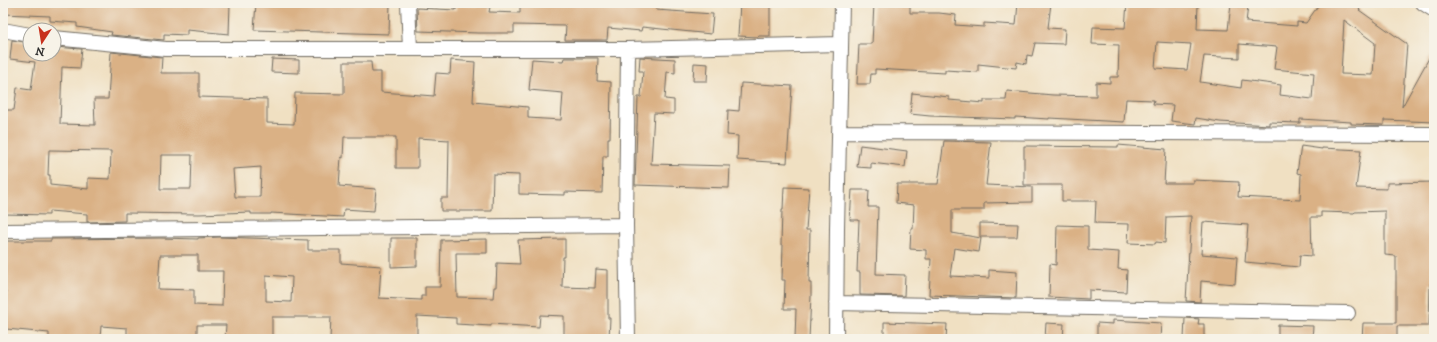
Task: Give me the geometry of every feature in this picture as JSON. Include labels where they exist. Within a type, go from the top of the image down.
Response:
[{"type":"street","points":[[408,3],[410,49]]},
{"type":"street","points":[[836,339],[842,3]]},
{"type":"street","points":[[1423,3],[1434,10]]},
{"type":"street","points":[[3,30],[22,34]]},
{"type":"street","points":[[62,39],[166,49],[628,49],[841,44]]},
{"type":"street","points":[[628,49],[626,225],[628,339]]},
{"type":"street","points":[[839,132],[1434,134]]},
{"type":"street","points":[[3,231],[626,225]]},
{"type":"street","points":[[836,303],[1348,313]]},
{"type":"building","points":[[3,3],[230,4],[229,34],[187,30],[187,35],[164,34],[164,40],[111,35],[112,32],[77,27],[77,23],[50,21],[50,16],[3,14]]},
{"type":"building","points":[[256,3],[390,3],[389,34],[254,30]]},
{"type":"building","points":[[520,3],[656,3],[656,10],[713,14],[711,34],[642,27],[641,31],[608,28],[607,40],[565,40],[566,26],[514,25],[514,33],[418,31],[417,8],[456,10],[456,5],[490,7],[489,12],[520,13]]},
{"type":"building","points":[[740,3],[770,3],[770,36],[738,36]]},
{"type":"building","points":[[874,3],[910,3],[910,13],[939,13],[956,15],[955,25],[984,27],[984,23],[1016,25],[1018,3],[1051,3],[1048,28],[1065,29],[1064,44],[1035,43],[1032,56],[1027,55],[1026,64],[1017,62],[1016,68],[978,64],[978,72],[945,70],[945,73],[875,69],[875,74],[871,74],[870,84],[857,84],[859,44],[872,44]]},
{"type":"building","points":[[1127,3],[1198,4],[1197,29],[1228,30],[1231,4],[1248,6],[1246,22],[1297,26],[1297,22],[1306,23],[1320,3],[1352,3],[1360,9],[1359,10],[1407,44],[1402,107],[1434,49],[1434,122],[1384,120],[1383,125],[1351,124],[1351,122],[1300,119],[1300,123],[1269,122],[1269,125],[1220,122],[1196,118],[1195,124],[1171,121],[1173,105],[1153,104],[1154,100],[1126,99],[1124,122],[1049,118],[1015,117],[1015,119],[930,116],[910,114],[912,93],[949,97],[949,100],[984,103],[984,100],[1006,100],[1007,91],[1053,95],[1096,96],[1096,82],[1110,83],[1110,77],[1118,77],[1119,45],[1092,44],[1093,27],[1125,28]],"holes":[[[1344,20],[1375,43],[1373,75],[1341,74]],[[1157,42],[1191,44],[1187,70],[1155,68]],[[1239,44],[1277,47],[1274,69],[1314,73],[1312,99],[1280,95],[1281,85],[1242,80],[1241,88],[1200,82],[1204,56],[1239,58]]]},
{"type":"building","points":[[12,40],[22,42],[22,60],[10,59]]},
{"type":"building","points":[[62,48],[82,49],[80,68],[62,67],[60,124],[95,125],[94,99],[108,99],[111,52],[162,57],[161,73],[199,73],[199,97],[267,99],[267,123],[294,124],[295,93],[344,94],[344,62],[371,62],[372,72],[381,72],[381,92],[434,96],[436,73],[450,74],[451,60],[475,62],[473,102],[528,107],[528,118],[561,120],[563,93],[529,90],[532,59],[563,61],[564,58],[598,58],[597,81],[611,82],[610,138],[608,138],[608,156],[603,156],[602,193],[565,192],[565,195],[519,194],[519,175],[493,174],[492,211],[441,211],[441,198],[448,198],[449,140],[418,138],[418,168],[396,168],[396,137],[344,137],[339,186],[376,189],[374,211],[344,209],[343,217],[271,213],[251,214],[251,212],[199,214],[125,213],[125,221],[87,222],[87,214],[49,211],[49,215],[3,214],[3,110],[14,110],[17,88],[31,90],[35,62],[62,62]],"holes":[[[49,150],[111,151],[110,179],[88,178],[88,189],[50,185],[50,175],[48,175]],[[161,155],[192,155],[191,189],[160,189]],[[261,167],[260,197],[235,197],[233,169]]]},
{"type":"building","points":[[640,57],[675,59],[675,73],[667,72],[665,99],[674,100],[674,114],[654,113],[651,164],[730,166],[729,188],[635,185],[638,97],[641,97],[643,71],[639,71]]},
{"type":"building","points":[[272,59],[299,60],[299,73],[271,72]]},
{"type":"building","points":[[694,63],[708,64],[707,81],[693,81]]},
{"type":"building","points":[[741,83],[792,86],[787,163],[737,160],[738,136],[727,135],[728,110],[739,111]]},
{"type":"building","points":[[944,141],[991,142],[986,185],[1032,187],[1032,202],[984,203],[984,210],[952,210],[952,233],[981,238],[979,252],[954,248],[950,276],[989,278],[989,270],[1017,272],[1016,298],[929,295],[931,259],[926,259],[926,250],[910,249],[914,205],[896,203],[897,184],[938,184]]},
{"type":"building","points":[[860,145],[907,151],[905,167],[871,163],[871,168],[857,167]]},
{"type":"building","points":[[1118,145],[1166,149],[1164,183],[1193,183],[1193,180],[1239,182],[1238,197],[1300,200],[1301,174],[1297,173],[1301,146],[1322,149],[1361,150],[1356,188],[1387,189],[1387,183],[1434,182],[1434,284],[1430,284],[1429,326],[1397,326],[1397,339],[1362,339],[1363,323],[1396,323],[1396,256],[1385,255],[1385,211],[1354,213],[1321,212],[1321,217],[1311,217],[1312,256],[1300,255],[1299,267],[1245,262],[1248,225],[1203,222],[1201,254],[1237,257],[1235,284],[1201,281],[1200,302],[1186,301],[1191,216],[1166,217],[1165,243],[1128,243],[1129,224],[1095,223],[1096,201],[1062,201],[1062,185],[1024,185],[1024,146],[1118,147]]},
{"type":"building","points":[[784,187],[809,188],[806,230],[810,230],[809,283],[811,283],[811,296],[809,339],[795,339],[796,309],[784,309],[785,280],[782,280],[783,245],[781,245]]},
{"type":"building","points":[[852,190],[869,190],[868,207],[878,207],[876,274],[905,275],[904,296],[860,295],[860,272],[857,272],[859,220],[850,220]]},
{"type":"building","points":[[980,223],[1018,224],[1017,237],[980,237]]},
{"type":"building","points":[[1057,225],[1088,226],[1088,250],[1119,252],[1118,269],[1127,270],[1126,292],[1089,290],[1089,299],[1049,297],[1050,264],[1056,265]]},
{"type":"building","points":[[219,237],[308,240],[308,250],[341,250],[341,263],[381,266],[379,298],[421,300],[421,296],[425,296],[425,287],[440,287],[441,240],[487,239],[487,253],[456,253],[457,297],[493,298],[494,287],[496,287],[497,263],[520,264],[518,240],[565,239],[562,287],[595,288],[596,269],[608,270],[608,318],[610,318],[609,339],[564,339],[564,316],[540,315],[539,327],[491,324],[491,326],[456,324],[456,318],[417,316],[417,339],[330,339],[331,317],[272,317],[272,339],[225,339],[226,325],[197,325],[197,339],[127,339],[127,328],[101,326],[100,339],[49,339],[49,333],[6,329],[6,291],[3,291],[3,241],[51,241],[51,239]],"holes":[[[160,255],[198,255],[198,271],[223,271],[222,306],[194,305],[194,290],[158,289]],[[266,275],[292,277],[291,302],[266,301]]]},
{"type":"building","points":[[391,238],[417,238],[417,266],[391,267]]},
{"type":"building","points":[[1185,318],[1199,319],[1198,324],[1204,324],[1204,339],[1184,339]]},
{"type":"building","points":[[1113,320],[1161,323],[1160,339],[1097,339],[1097,323],[1113,324]]},
{"type":"building","points":[[884,322],[947,324],[946,339],[899,339],[899,335],[884,335]]},
{"type":"building","points":[[1046,323],[1064,324],[1063,339],[1045,339]]},
{"type":"building","points":[[1278,325],[1313,326],[1312,339],[1278,339]]}]
